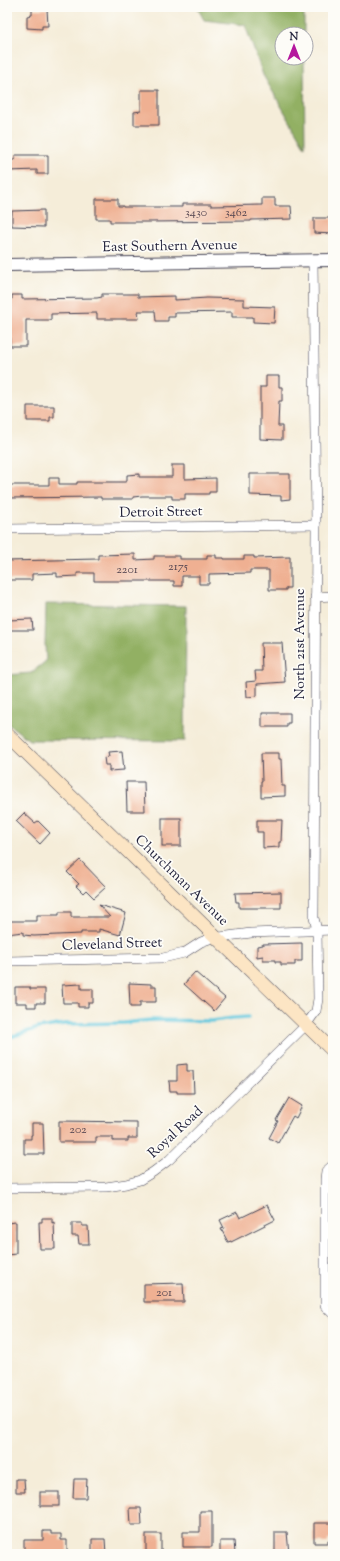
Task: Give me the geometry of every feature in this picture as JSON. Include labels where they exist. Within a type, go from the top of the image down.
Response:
[{"type":"main road","name":"Churchman Avenue","points":[[7,734],[333,1051]]},
{"type":"street","name":"North 21st Avenue","points":[[306,1025],[316,1011],[318,999],[317,930],[314,918],[316,525],[313,260]]},
{"type":"street","name":"East Southern Avenue","points":[[7,265],[333,260]]},
{"type":"street","name":"Detroit Street","points":[[7,529],[316,525]]},
{"type":"street","points":[[315,597],[333,596]]},
{"type":"street","name":"Cleveland Street","points":[[7,961],[163,958],[176,956],[191,949],[201,942],[216,938],[251,933],[333,930]]},
{"type":"street","name":"Royal Road","points":[[7,1188],[116,1186],[135,1181],[149,1175],[169,1160],[306,1025]]},
{"type":"street","points":[[333,1166],[326,1171],[325,1179],[325,1306],[333,1314]]},
{"type":"green space","points":[[197,7],[304,7],[304,26],[274,26],[274,66],[304,66],[305,147],[263,75],[245,25],[204,20]]},
{"type":"green space","points":[[46,604],[186,606],[185,741],[29,740],[7,723],[7,675],[31,673],[46,661]]},
{"type":"building","points":[[32,9],[47,9],[48,26],[42,26],[42,29],[27,28],[27,16],[32,15]]},
{"type":"building","points":[[141,90],[159,90],[159,125],[134,125],[134,112],[141,111]]},
{"type":"building","points":[[15,155],[48,155],[48,174],[37,174],[37,170],[9,171],[9,160],[15,160]]},
{"type":"building","points":[[262,198],[275,198],[275,206],[291,206],[292,219],[251,221],[110,222],[110,219],[96,219],[96,199],[118,199],[118,206],[123,207],[182,207],[182,204],[211,204],[211,206],[262,205]]},
{"type":"building","points":[[44,210],[44,227],[12,226],[12,211]]},
{"type":"building","points":[[314,218],[333,218],[333,234],[314,233]]},
{"type":"building","points":[[102,294],[138,294],[138,297],[175,296],[175,300],[207,298],[244,299],[244,306],[275,307],[274,323],[253,322],[253,317],[232,317],[232,312],[175,313],[175,317],[168,317],[168,321],[156,321],[155,311],[138,311],[139,319],[97,319],[97,313],[51,314],[51,320],[26,320],[26,346],[10,346],[8,299],[12,299],[12,295],[22,295],[22,299],[97,298],[102,297]]},
{"type":"building","points":[[266,376],[279,376],[279,387],[282,387],[282,401],[279,401],[278,426],[282,426],[282,440],[260,439],[260,387],[266,387]]},
{"type":"building","points":[[27,406],[54,406],[54,417],[50,417],[50,421],[27,421]]},
{"type":"building","points":[[172,465],[185,465],[185,479],[216,478],[216,492],[209,492],[209,494],[185,494],[185,499],[172,499],[172,496],[142,496],[133,497],[133,499],[101,499],[101,497],[7,498],[7,485],[49,485],[49,478],[59,478],[59,484],[77,484],[77,482],[125,482],[127,481],[127,475],[139,474],[139,477],[172,477]]},
{"type":"building","points":[[250,474],[290,474],[290,499],[281,500],[281,496],[250,495]]},
{"type":"building","points":[[135,554],[135,560],[154,559],[154,556],[180,556],[180,559],[207,559],[207,555],[216,555],[216,558],[224,559],[244,559],[244,556],[254,556],[254,558],[290,557],[290,588],[286,588],[286,590],[269,590],[269,570],[250,570],[250,573],[209,574],[209,584],[199,584],[199,576],[182,576],[182,586],[174,586],[174,581],[94,581],[94,573],[77,573],[77,576],[57,577],[57,573],[32,574],[32,580],[7,580],[7,561],[98,559],[98,555]]},
{"type":"building","points":[[32,619],[33,630],[8,630],[8,620]]},
{"type":"building","points":[[261,643],[282,643],[285,682],[257,684],[257,696],[247,697],[246,682],[256,681],[255,671],[262,671]]},
{"type":"building","points":[[262,713],[290,713],[290,723],[287,723],[287,727],[262,727]]},
{"type":"building","points":[[122,751],[124,770],[109,771],[109,765],[105,765],[104,757],[109,756],[108,752]]},
{"type":"building","points":[[261,753],[279,753],[279,759],[281,759],[282,786],[285,786],[285,796],[261,797]]},
{"type":"building","points":[[126,782],[144,782],[145,811],[127,811]]},
{"type":"building","points":[[24,813],[35,823],[38,821],[50,833],[40,844],[16,821]]},
{"type":"building","points":[[162,818],[181,818],[181,846],[162,846]]},
{"type":"building","points":[[257,820],[282,820],[281,842],[279,842],[279,847],[263,848],[263,832],[257,832]]},
{"type":"building","points":[[80,860],[106,887],[94,898],[86,890],[83,893],[76,886],[79,884],[67,872]]},
{"type":"building","points":[[281,892],[281,908],[239,908],[239,902],[236,902],[235,893]]},
{"type":"building","points":[[99,905],[126,913],[120,935],[99,929],[99,932],[81,932],[81,934],[34,936],[23,935],[23,932],[7,934],[7,921],[37,921],[37,915],[59,915],[59,912],[71,912],[71,917],[110,917]]},
{"type":"building","points":[[302,943],[302,961],[295,961],[295,965],[281,965],[281,962],[275,962],[275,960],[263,960],[263,956],[257,957],[257,946],[263,944]]},
{"type":"building","points":[[195,972],[225,998],[214,1011],[184,984]]},
{"type":"building","points":[[129,983],[151,984],[151,986],[156,986],[156,1002],[140,1002],[140,1007],[130,1007]]},
{"type":"building","points":[[81,984],[81,989],[93,989],[93,1003],[88,1003],[88,1007],[78,1007],[78,1003],[63,1003],[62,985]]},
{"type":"building","points":[[15,987],[45,989],[45,1003],[36,1003],[36,1007],[27,1007],[27,1003],[15,1003]]},
{"type":"building","points":[[187,1064],[187,1071],[193,1071],[194,1093],[177,1093],[177,1091],[170,1091],[169,1081],[177,1081],[177,1065]]},
{"type":"building","points":[[289,1098],[302,1106],[296,1118],[293,1116],[278,1143],[269,1138],[278,1121],[276,1120]]},
{"type":"building","points":[[59,1121],[137,1122],[137,1138],[128,1138],[128,1141],[113,1141],[113,1137],[96,1137],[96,1142],[59,1142]]},
{"type":"building","points":[[32,1123],[43,1123],[44,1154],[24,1154],[24,1139],[31,1139]]},
{"type":"building","points":[[267,1205],[275,1220],[231,1242],[228,1242],[221,1229],[224,1228],[220,1220],[237,1212],[240,1218]]},
{"type":"building","points":[[42,1218],[52,1218],[52,1223],[54,1222],[55,1249],[40,1249],[39,1222],[42,1222]]},
{"type":"building","points":[[16,1222],[16,1254],[7,1255],[7,1223]]},
{"type":"building","points":[[72,1223],[82,1223],[82,1226],[88,1226],[89,1244],[79,1244],[78,1236],[72,1236]]},
{"type":"building","points":[[183,1283],[184,1302],[144,1302],[144,1284]]},
{"type":"building","points":[[16,1479],[24,1479],[25,1492],[16,1492]]},
{"type":"building","points":[[74,1479],[87,1479],[86,1498],[73,1498]]},
{"type":"building","points":[[40,1492],[59,1492],[59,1506],[40,1506]]},
{"type":"building","points":[[130,1508],[141,1508],[142,1525],[131,1525]]},
{"type":"building","points":[[200,1511],[212,1511],[212,1547],[183,1547],[183,1532],[200,1532]]},
{"type":"building","points":[[314,1523],[333,1523],[333,1540],[328,1540],[328,1543],[314,1543]]},
{"type":"building","points":[[43,1531],[51,1531],[51,1534],[61,1534],[61,1540],[67,1540],[67,1554],[24,1554],[24,1540],[43,1540]]},
{"type":"building","points":[[275,1532],[287,1532],[289,1554],[275,1554]]},
{"type":"building","points":[[146,1534],[161,1534],[161,1554],[146,1554]]},
{"type":"building","points":[[92,1539],[105,1539],[106,1554],[92,1554]]},
{"type":"building","points":[[220,1541],[234,1541],[235,1554],[220,1554]]},
{"type":"waterway","points":[[7,1038],[39,1028],[65,1024],[124,1023],[151,1020],[212,1021],[248,1017]]}]
